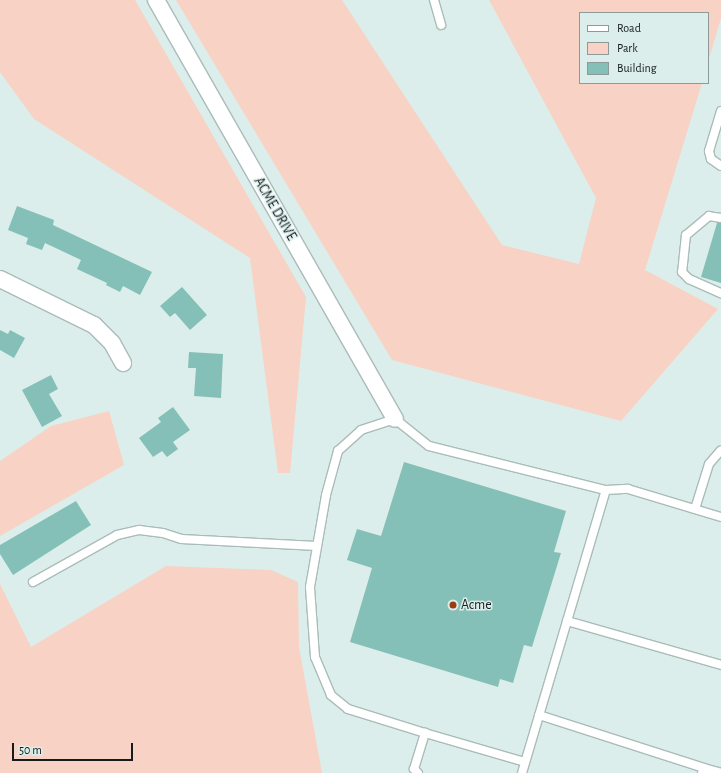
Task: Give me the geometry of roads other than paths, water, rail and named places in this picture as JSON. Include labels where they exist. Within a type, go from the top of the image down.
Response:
[{"type":"street","name":"ACME DRIVE","points":[[156,0],[395,419]]},
{"type":"street","points":[[0,279],[94,325],[112,343],[123,363]]},
{"type":"lane","points":[[434,0],[440,25]]},
{"type":"lane","points":[[720,116],[709,151],[711,159],[721,166]]},
{"type":"lane","points":[[721,218],[709,216],[686,235],[682,272],[689,279],[721,293]]},
{"type":"lane","points":[[525,762],[348,710],[331,695],[315,658],[310,587],[326,495],[338,451],[361,430],[395,419],[429,446],[606,490],[628,488],[721,517]]},
{"type":"lane","points":[[695,509],[709,464],[721,450]]},
{"type":"lane","points":[[522,773],[606,490]]},
{"type":"lane","points":[[33,582],[117,535],[139,530],[163,533],[181,539],[317,546]]},
{"type":"lane","points":[[567,621],[721,665]]},
{"type":"lane","points":[[539,715],[703,770],[721,773]]},
{"type":"lane","points":[[418,773],[414,769],[425,733]]},
{"type":"place","name":"Acme","points":[[453,605]]}]
